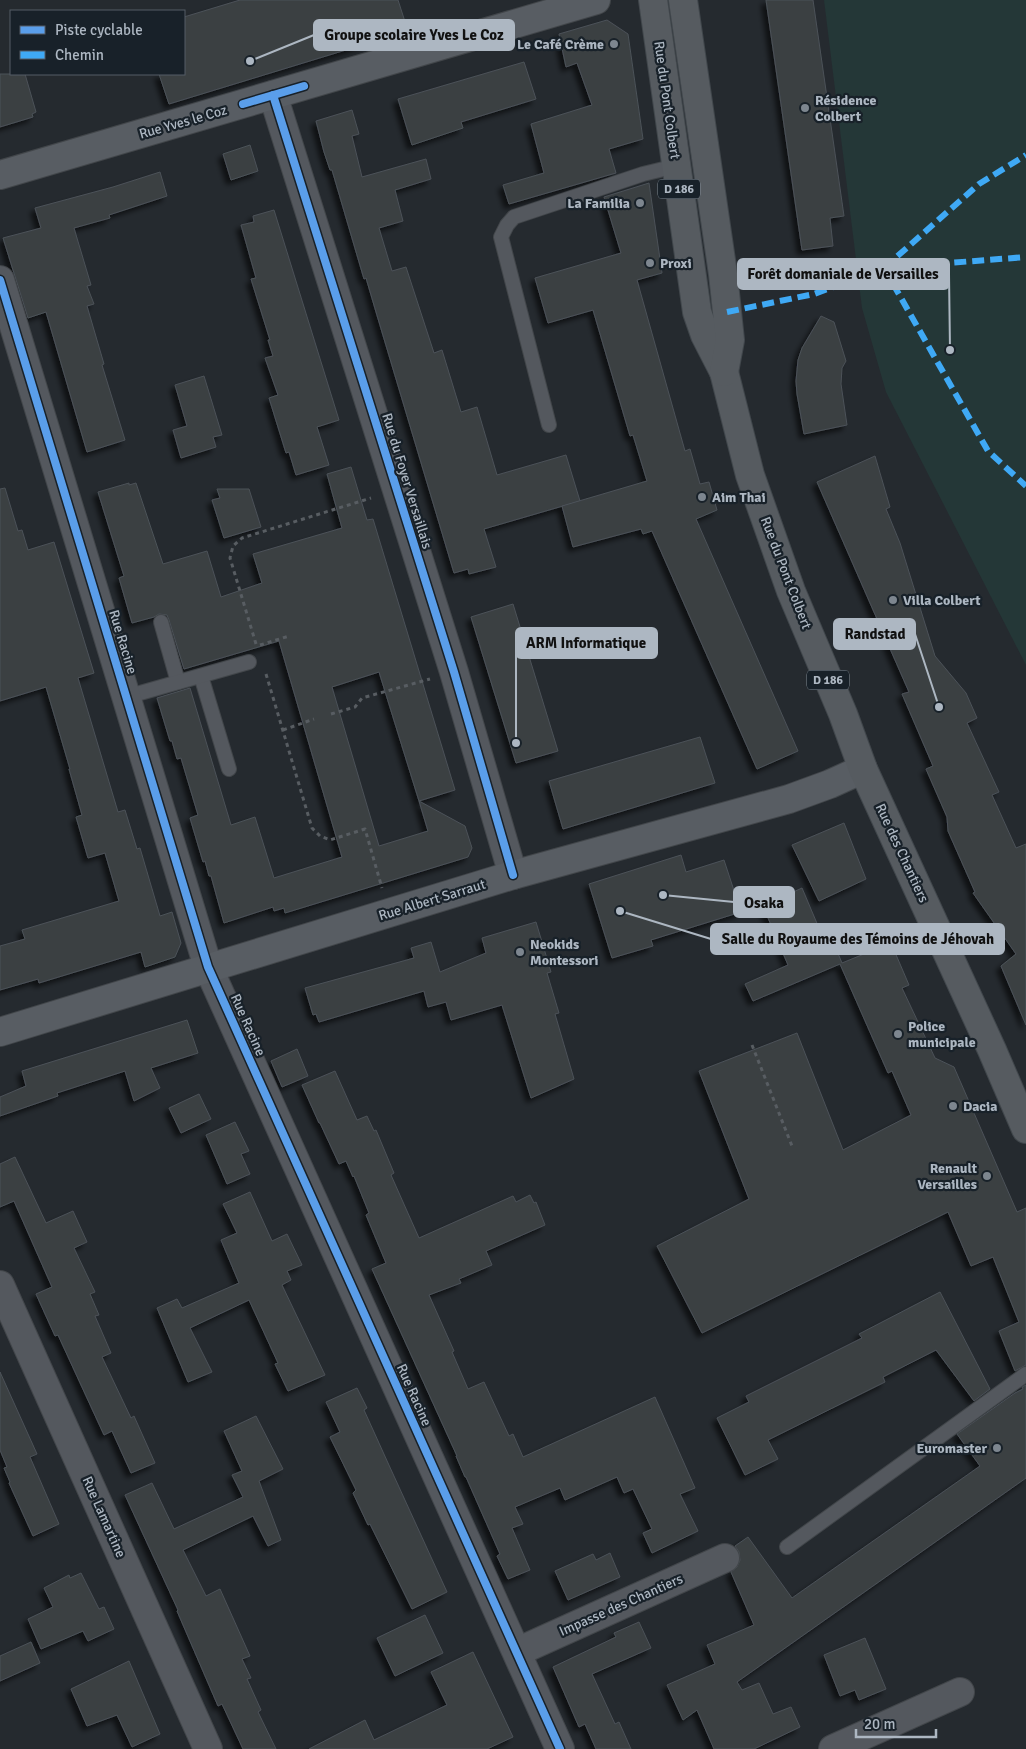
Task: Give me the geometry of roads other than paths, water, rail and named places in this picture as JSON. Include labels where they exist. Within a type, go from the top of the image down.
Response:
[{"type":"main road","name":"Rue du Pont Colbert","points":[[653,0],[698,312],[705,335],[724,372],[750,475],[780,563],[843,714],[863,769]]},
{"type":"main road","name":"Rue du Pont Colbert","points":[[683,0],[723,274],[730,340],[724,372]]},
{"type":"main road","name":"Rue Yves le Coz","points":[[0,175],[584,2]]},
{"type":"main road","name":"Rue Albert Sarraut","points":[[0,1032],[513,875],[789,799],[830,784],[863,769]]},
{"type":"main road","name":"Rue des Chantiers","points":[[863,769],[1026,1129]]},
{"type":"street","name":"Rue du Foyer Versaillais","points":[[273,95],[454,672],[513,875]]},
{"type":"street","name":"Rue Racine","points":[[0,280],[208,967],[560,1749]]},
{"type":"street","name":"Rue Lamartine","points":[[0,1285],[208,1749]]},
{"type":"street","name":"Impasse des Chantiers","points":[[516,1652],[725,1558]]},
{"type":"street","points":[[833,1749],[960,1692]]},
{"type":"lane","points":[[548,425],[501,237],[507,225],[514,217],[643,174],[676,166]]},
{"type":"lane","points":[[161,622],[178,682]]},
{"type":"lane","points":[[126,697],[249,662]]},
{"type":"lane","points":[[200,676],[229,769]]},
{"type":"lane","points":[[787,1547],[1026,1374]]},
{"type":"place","name":"Le Café Crème","points":[[614,44]]},
{"type":"place","name":"Groupe scolaire Yves Le Coz","points":[[250,61]]},
{"type":"place","name":"Résidence Colbert","points":[[805,108]]},
{"type":"place","name":"La Familia","points":[[640,203]]},
{"type":"place","name":"Proxi","points":[[650,263]]},
{"type":"place","name":"Forêt domaniale de Versailles","points":[[950,350]]},
{"type":"place","name":"Aim Thai","points":[[702,497]]},
{"type":"place","name":"Villa Colbert","points":[[893,600]]},
{"type":"place","name":"Randstad","points":[[939,707]]},
{"type":"place","name":"ARM Informatique","points":[[516,743]]},
{"type":"place","name":"Osaka","points":[[663,895]]},
{"type":"place","name":"Salle du Royaume des Témoins de Jéhovah","points":[[620,911]]},
{"type":"place","name":"Neokids Montessori","points":[[520,952]]},
{"type":"place","name":"Police municipale","points":[[898,1034]]},
{"type":"place","name":"Dacia","points":[[953,1106]]},
{"type":"place","name":"Renault Versailles","points":[[987,1176]]},
{"type":"place","name":"Euromaster","points":[[997,1448]]}]
